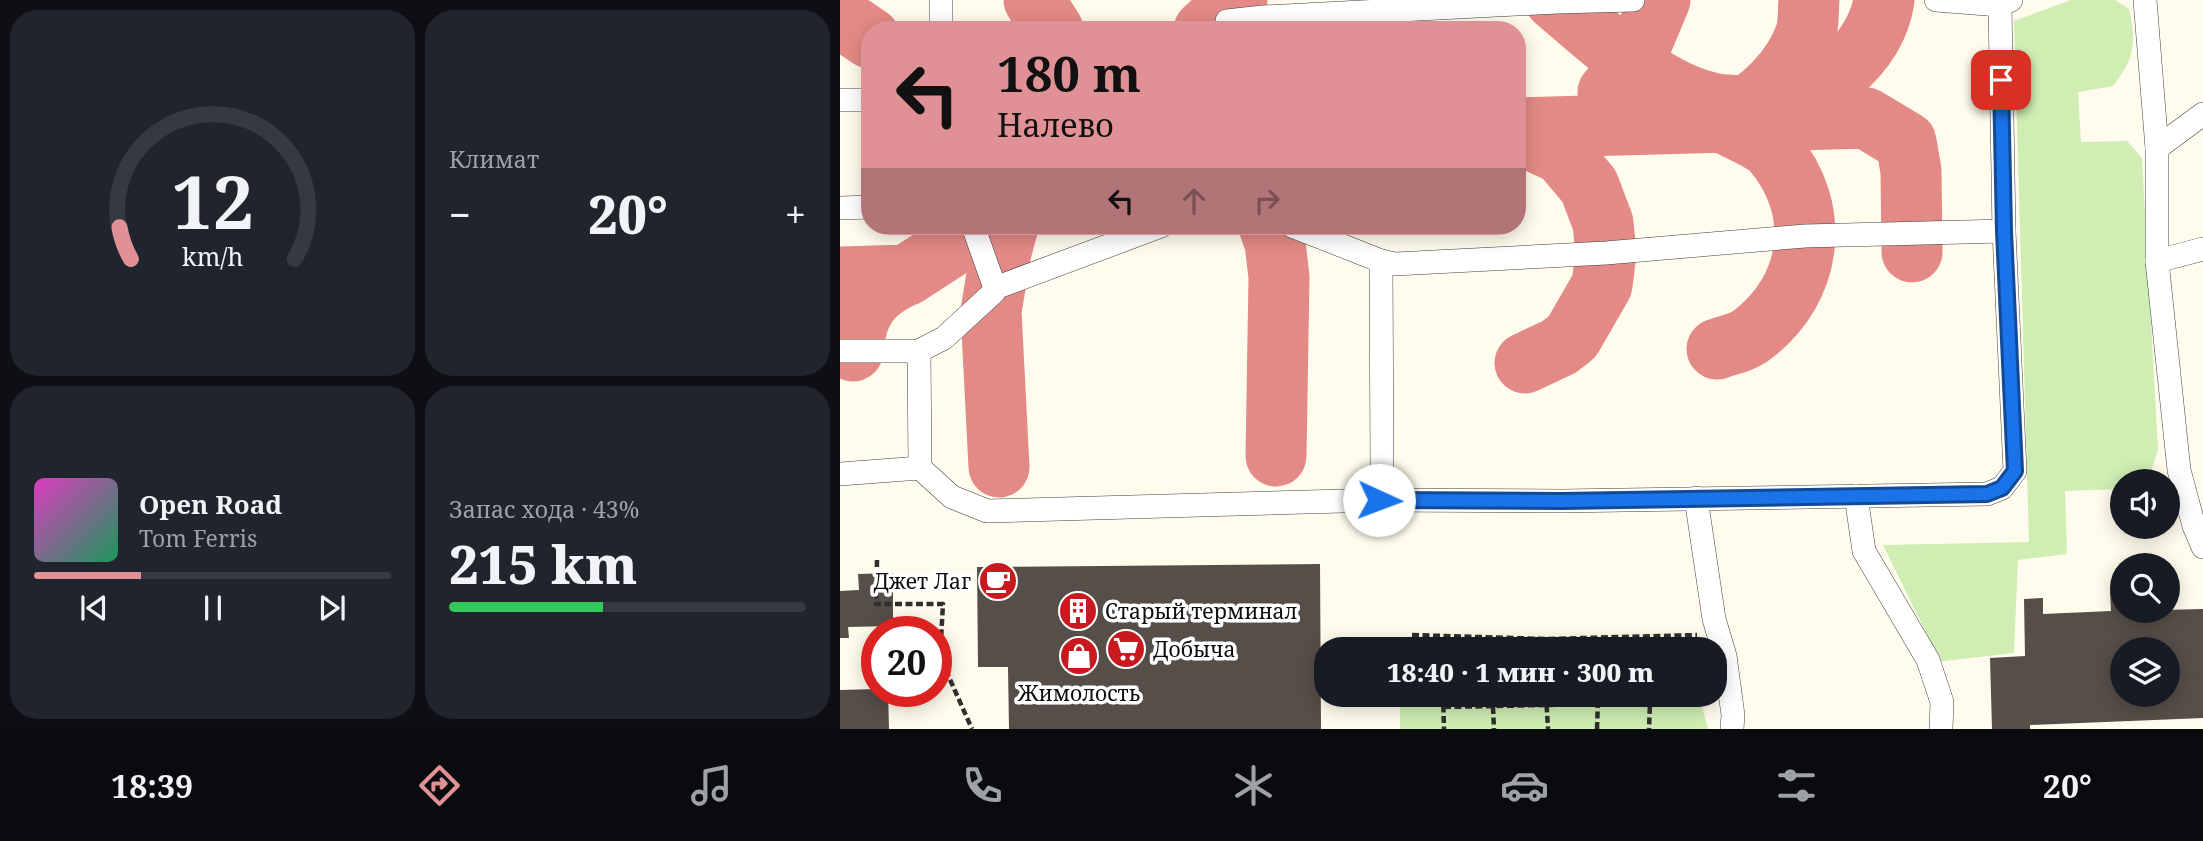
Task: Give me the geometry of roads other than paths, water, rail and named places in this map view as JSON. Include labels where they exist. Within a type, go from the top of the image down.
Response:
[{"type":"lane","points":[[941,0],[941,21]]},
{"type":"lane","points":[[1228,17],[1633,0]]},
{"type":"lane","points":[[840,474],[920,468],[952,497],[987,511],[1379,500],[1987,494],[2002,488],[2015,471],[2004,231],[2004,2],[1936,0]]},
{"type":"lane","points":[[2145,0],[2157,148],[2157,261],[2179,470],[2194,526],[2203,547]]},
{"type":"lane","points":[[840,100],[861,100]]},
{"type":"lane","points":[[2157,148],[2203,114]]},
{"type":"lane","points":[[840,208],[861,207]]},
{"type":"lane","points":[[1315,235],[1395,264],[1606,253],[1805,236],[2004,231]]},
{"type":"lane","points":[[840,351],[919,351],[944,338],[994,292],[995,288],[976,235]]},
{"type":"lane","points":[[995,288],[1137,235]]},
{"type":"lane","points":[[2157,261],[2203,249]]},
{"type":"lane","points":[[1379,500],[1382,471],[1381,261]]},
{"type":"lane","points":[[919,351],[920,468]]},
{"type":"lane","points":[[1856,496],[1864,551],[1928,660],[1941,702],[1941,729]]},
{"type":"lane","points":[[1696,498],[1714,620],[1727,666],[1733,715],[1732,729]]},
{"type":"place","name":"Джет Лаг","points":[[998,581]]},
{"type":"place","name":"Старый терминал","points":[[1078,611]]},
{"type":"place","name":"Добыча","points":[[1126,649]]},
{"type":"place","name":"Жимолость","points":[[1079,656]]}]
